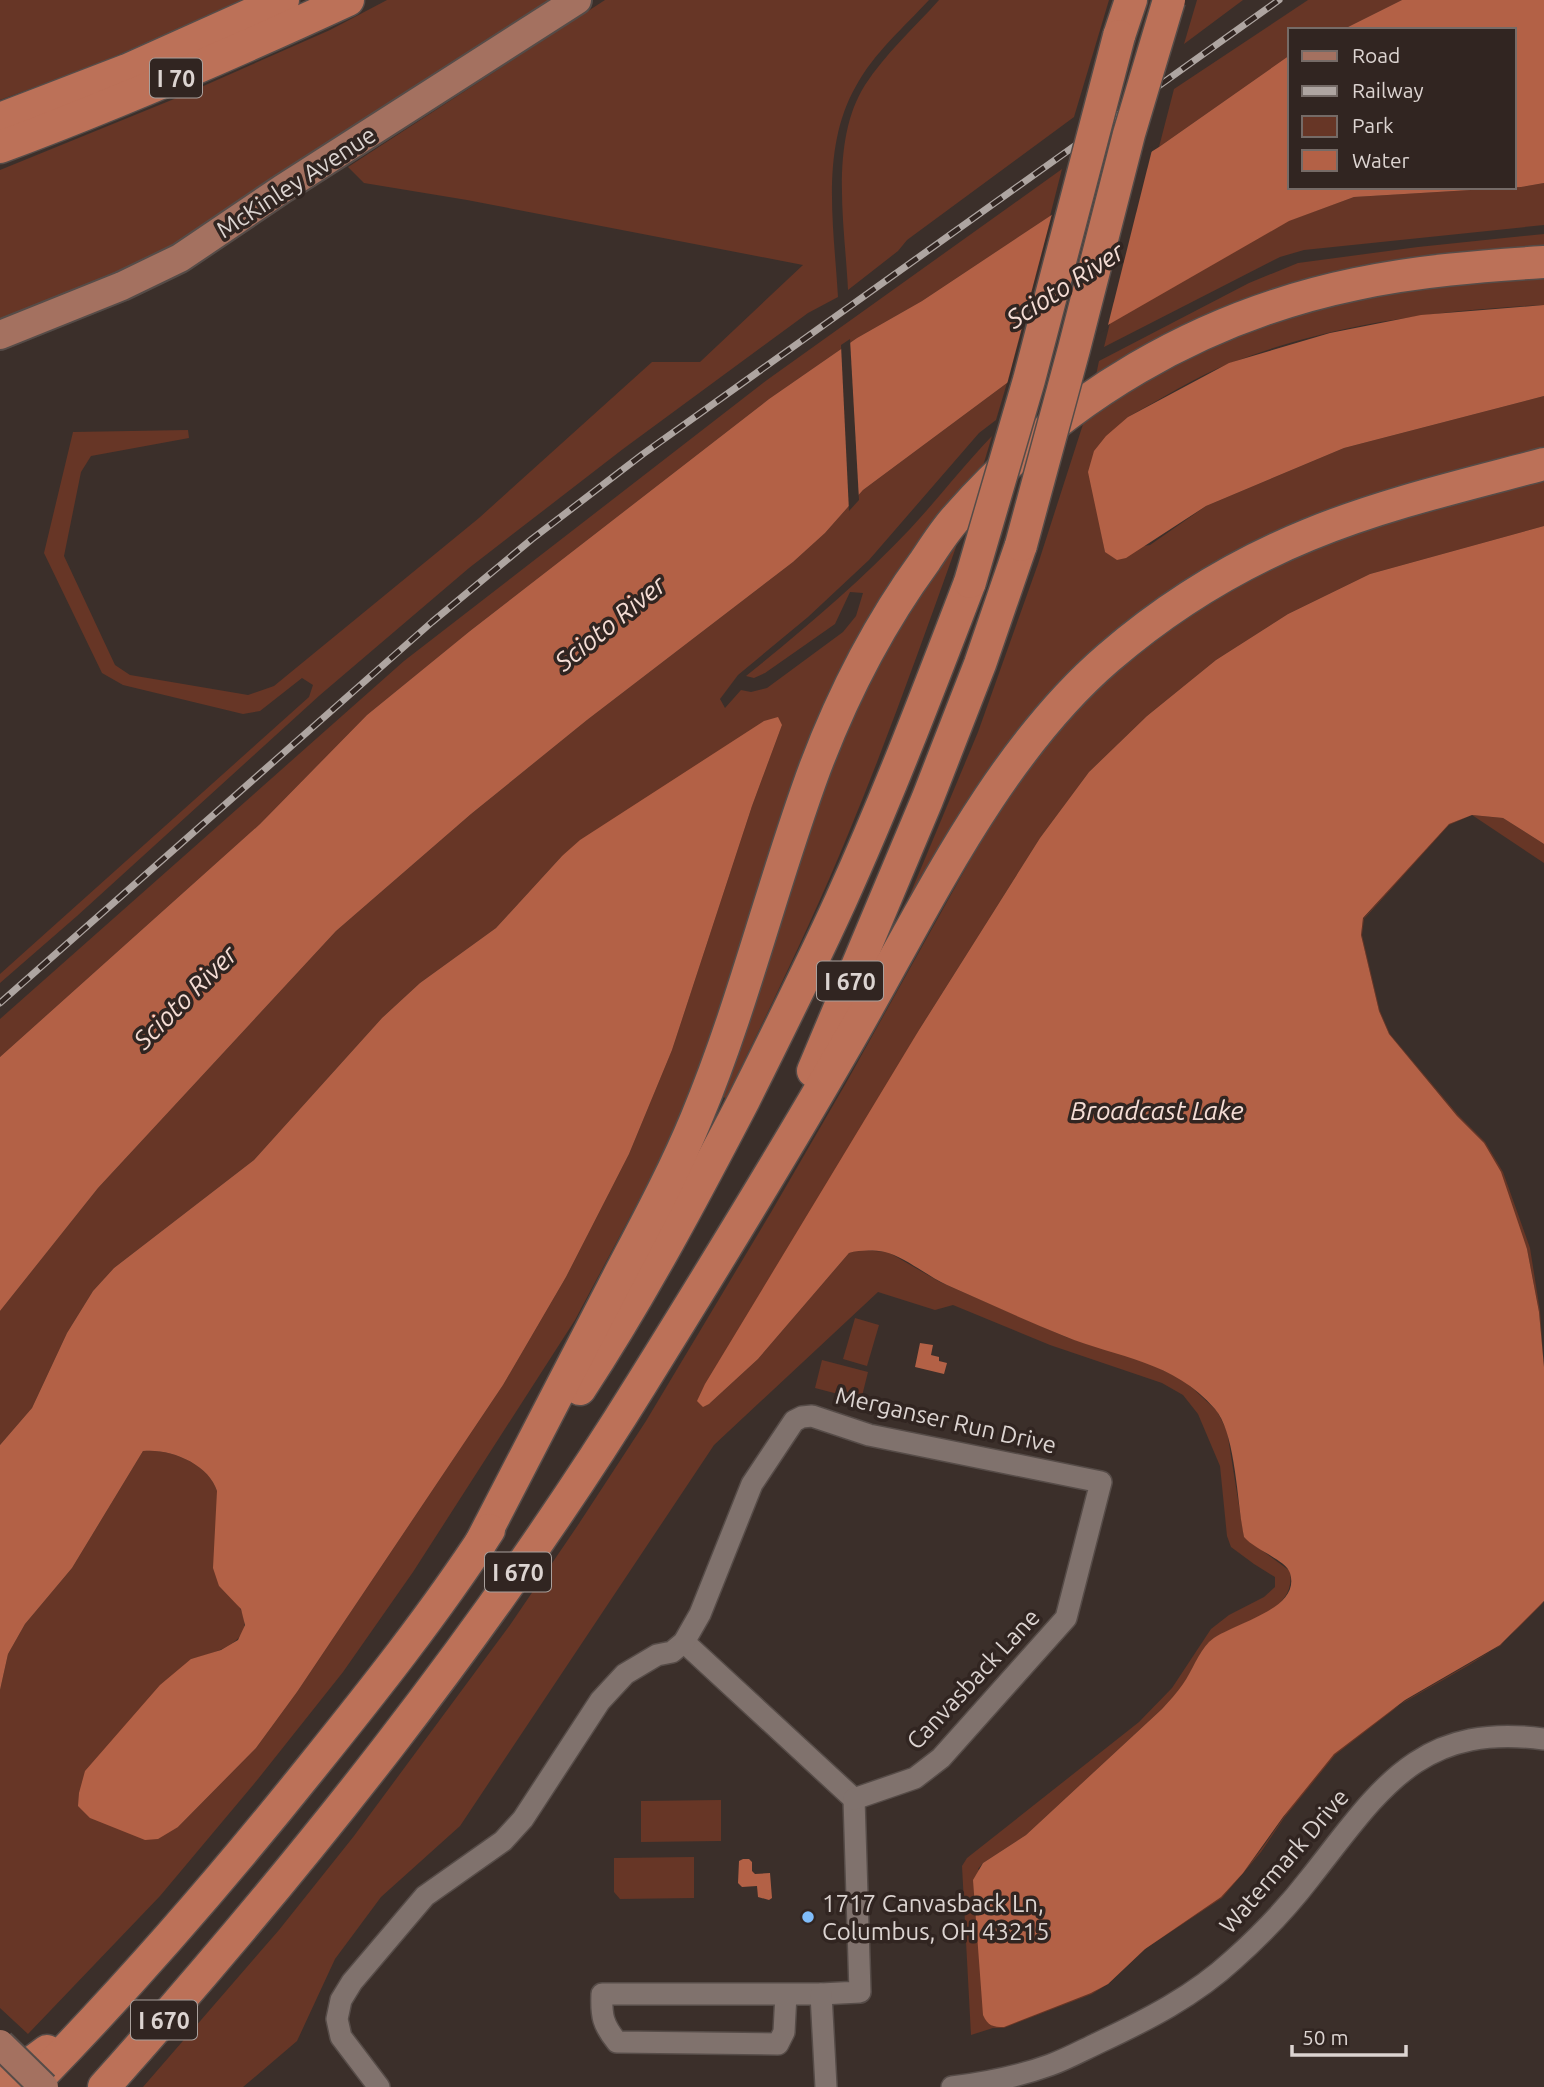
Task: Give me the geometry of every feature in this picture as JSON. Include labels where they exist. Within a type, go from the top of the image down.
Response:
[{"type":"highway","name":"I 70","points":[[0,119],[127,69],[283,0]]},
{"type":"highway","name":"I 70","points":[[0,147],[186,74],[348,0]]},
{"type":"highway","name":"I 670","points":[[30,2087],[98,2018],[179,1928],[384,1678],[479,1546],[614,1337],[705,1175],[841,900],[919,715],[970,582],[1030,380],[1131,0]]},
{"type":"highway","name":"I 670","points":[[104,2087],[257,1910],[353,1793],[445,1674],[528,1557],[631,1400],[775,1163],[927,800],[980,664],[1021,545],[1129,134],[1170,0]]},
{"type":"highway","points":[[479,1546],[657,1202],[695,1121],[727,1037],[816,766],[851,685],[881,626],[955,519],[1020,453],[1095,392],[1168,350],[1220,326],[1278,305],[1354,284],[1450,269],[1544,262]]},
{"type":"highway","points":[[775,1163],[843,1051],[965,836],[1005,774],[1049,718],[1105,661],[1175,606],[1241,566],[1307,535],[1371,512],[1544,464]]},
{"type":"highway","points":[[0,2085],[98,2018]]},
{"type":"main road","name":"McKinley Avenue","points":[[0,334],[122,285],[180,258],[282,189],[577,0]]},
{"type":"main road","points":[[0,2044],[44,2087]]},
{"type":"street","name":"Merganser Run Drive","points":[[684,1642],[700,1614],[752,1484],[788,1429],[794,1421],[802,1417],[812,1416],[869,1435],[1101,1482]]},
{"type":"street","name":"Canvasback Lane","points":[[854,1799],[915,1778],[942,1758],[1066,1618],[1101,1482]]},
{"type":"street","points":[[379,2087],[341,2037],[339,2030],[337,2019],[341,2000],[352,1982],[425,1896],[503,1841],[523,1819],[600,1701],[617,1683],[657,1655],[672,1652],[684,1642],[854,1799],[860,1992],[602,1994],[601,2009],[605,2028],[617,2042],[778,2044],[784,2032],[786,1994]]},
{"type":"street","name":"Watermark Drive","points":[[952,2087],[1007,2077],[1050,2065],[1148,2020],[1197,1989],[1232,1961],[1286,1907],[1367,1804],[1385,1786],[1424,1757],[1462,1741],[1502,1735],[1544,1738]]},
{"type":"street","points":[[821,1994],[826,2087]]},
{"type":"green space","points":[[0,0],[244,0],[93,66],[0,100]]},
{"type":"green space","points":[[387,0],[554,0],[151,259],[0,322],[0,170],[174,99],[330,30]]},
{"type":"green space","points":[[605,0],[929,0],[871,62],[856,86],[837,136],[833,162],[832,216],[838,297],[808,313],[623,449],[469,568],[320,695],[0,983],[0,974],[309,697],[313,685],[302,678],[260,711],[243,714],[123,685],[102,673],[44,553],[73,432],[188,430],[189,438],[91,456],[81,472],[64,556],[115,665],[130,675],[248,695],[274,686],[479,518],[652,362],[700,362],[803,265],[467,200],[364,183],[348,167]]},
{"type":"green space","points":[[939,0],[1109,0],[1074,117],[907,240],[898,251],[848,290],[842,185],[847,132],[854,108],[865,85],[882,62]]},
{"type":"green space","points":[[1197,0],[1243,0],[1184,44]]},
{"type":"green space","points":[[1308,0],[1402,0],[1346,28],[1288,28],[1288,56],[1159,147],[1174,89]]},
{"type":"green space","points":[[1062,169],[1050,216],[922,301],[857,338],[769,399],[470,631],[367,715],[260,824],[0,1057],[0,1019],[404,661],[767,380]]},
{"type":"green space","points":[[1544,183],[1544,225],[1304,250],[1280,257],[1104,347],[1110,323],[1288,221],[1354,197],[1521,187]]},
{"type":"green space","points":[[1544,234],[1544,247],[1447,256],[1095,380],[1099,361],[1249,283],[1298,263]]},
{"type":"green space","points":[[1544,276],[1544,305],[1425,315],[1307,338],[1231,363],[1191,381],[1128,417],[1100,525],[1105,552],[1150,545],[1206,506],[1344,448],[1544,396],[1544,448],[1412,484],[1144,613],[901,916],[978,732],[1038,564],[1085,418],[1174,363],[1286,315],[1393,290]]},
{"type":"green space","points":[[1007,383],[996,420],[979,433],[869,560],[808,617],[738,675],[720,699],[725,708],[741,690],[751,692],[767,688],[843,632],[856,616],[863,593],[850,592],[835,624],[765,673],[754,678],[746,676],[871,568],[910,529],[992,436],[980,476],[868,622],[823,708],[705,1058],[674,1134],[575,1320],[413,1572],[343,1672],[160,1896],[28,2034],[0,2008],[0,1690],[8,1654],[25,1624],[72,1568],[143,1451],[165,1452],[187,1460],[206,1473],[217,1491],[219,1586],[239,1607],[244,1621],[243,1631],[230,1645],[191,1659],[178,1827],[256,1748],[297,1692],[503,1385],[566,1277],[629,1154],[672,1050],[752,806],[782,725],[562,856],[496,928],[420,983],[382,1018],[254,1160],[114,1268],[93,1291],[67,1333],[32,1408],[0,1445],[0,1311],[98,1188],[336,931],[471,814],[587,720],[793,562],[825,533],[863,490]]},
{"type":"green space","points":[[1544,474],[1544,526],[1370,574],[1288,614],[1216,660],[1147,716],[1089,772],[1040,838],[919,1030],[709,1404],[758,1359],[849,1253],[860,1250],[888,1252],[940,1282],[1066,1337],[1142,1360],[1185,1381],[1217,1411],[1227,1431],[1244,1537],[1290,1571],[1290,1586],[1284,1598],[1263,1615],[1221,1634],[1210,1642],[1182,1687],[1162,1709],[1026,1835],[978,1869],[1091,1993],[1144,1949],[1233,1883],[1299,1796],[1335,1753],[1399,1705],[1335,1755],[1222,1898],[1145,1949],[1108,1984],[1092,1994],[1004,2028],[993,2028],[971,2035],[962,1866],[967,1858],[1139,1722],[1172,1688],[1211,1629],[1229,1615],[1264,1597],[1275,1587],[1275,1577],[1231,1547],[1227,1536],[1220,1466],[1198,1414],[1183,1395],[1162,1383],[1050,1345],[953,1305],[935,1310],[878,1292],[714,1445],[460,1826],[381,1897],[335,1959],[297,2041],[243,2087],[143,2087],[279,1930],[354,1836],[510,1625],[578,1525],[646,1421],[770,1214],[987,830],[1023,774],[1056,732],[1090,695],[1125,663],[1223,589],[1315,544]]},
{"type":"green space","points":[[958,537],[891,726],[835,866],[726,1098],[719,1096],[807,829],[871,667]]},
{"type":"green space","points":[[1472,815],[1503,818],[1544,844],[1544,863]]},
{"type":"green space","points":[[1472,815],[1449,825],[1364,919],[1362,935],[1380,1011],[1390,1034],[1458,1115],[1485,1142],[1503,1172],[1530,1248],[1540,1311],[1544,1367],[1539,1312],[1527,1249],[1484,1143],[1457,1116],[1389,1034],[1379,1011],[1361,935],[1363,919],[1398,879],[1449,824]]},
{"type":"green space","points":[[855,1318],[879,1325],[867,1366],[843,1359]]},
{"type":"green space","points":[[822,1360],[868,1372],[861,1400],[815,1388]]},
{"type":"green space","points":[[1544,1602],[1507,1639],[1532,1611]]},
{"type":"green space","points":[[1491,1651],[1457,1672],[1399,1705],[1405,1701]]},
{"type":"green space","points":[[721,1800],[721,1841],[641,1842],[641,1801]]},
{"type":"green space","points":[[694,1857],[694,1898],[620,1899],[614,1892],[614,1858]]},
{"type":"water","points":[[1402,0],[1544,0],[1544,183],[1516,187],[1516,28],[1346,28]]},
{"type":"water","name":"Scioto River","points":[[1288,56],[1288,189],[1488,189],[1354,197],[1289,221],[1007,383],[863,490],[825,533],[793,562],[587,720],[471,814],[336,931],[98,1188],[0,1311],[0,1057],[260,824],[367,715],[470,631],[769,399],[857,338],[922,301],[1159,147]]},
{"type":"water","points":[[1544,305],[1544,396],[1344,448],[1206,506],[1126,558],[1117,560],[1105,552],[1088,472],[1094,451],[1106,436],[1128,417],[1229,363],[1330,333],[1421,315]]},
{"type":"water","name":"Broadcast Lake","points":[[1544,526],[1544,844],[1503,818],[1472,815],[1449,824],[1363,918],[1361,935],[1379,1011],[1389,1034],[1457,1116],[1484,1143],[1501,1172],[1527,1249],[1539,1312],[1544,1367],[1544,1601],[1500,1645],[1405,1700],[1334,1754],[1283,1817],[1243,1873],[1221,1897],[1145,1949],[1108,1984],[1004,2027],[994,2026],[987,2022],[983,2015],[973,1880],[983,1863],[1026,1835],[1162,1709],[1176,1694],[1209,1642],[1275,1607],[1291,1586],[1287,1568],[1244,1537],[1232,1451],[1222,1420],[1199,1393],[1182,1380],[1144,1363],[1049,1330],[947,1285],[892,1254],[871,1251],[849,1253],[758,1359],[709,1404],[703,1407],[697,1401],[919,1030],[1040,838],[1089,772],[1147,716],[1216,660],[1288,614],[1370,574]]},
{"type":"water","points":[[778,717],[782,725],[752,806],[672,1050],[629,1154],[566,1277],[503,1385],[297,1692],[256,1748],[178,1827],[158,1839],[145,1840],[90,1818],[78,1806],[85,1771],[160,1685],[191,1659],[221,1650],[238,1640],[245,1625],[241,1609],[219,1586],[213,1568],[217,1491],[213,1481],[197,1466],[176,1455],[143,1451],[72,1568],[25,1624],[8,1654],[0,1690],[0,1445],[32,1408],[67,1333],[93,1291],[114,1268],[254,1160],[382,1018],[420,983],[496,928],[580,840],[764,721]]},
{"type":"water","points":[[920,1343],[933,1345],[931,1355],[947,1363],[944,1374],[915,1367]]},
{"type":"water","points":[[743,1859],[752,1862],[752,1871],[755,1874],[770,1873],[772,1898],[769,1900],[758,1897],[757,1886],[742,1887],[738,1883],[739,1861]]},
{"type":"pier","points":[[1153,146],[1107,329],[1006,388],[1053,210]]},
{"type":"pier","points":[[850,339],[859,500],[849,511],[841,345]]},
{"type":"railway","points":[[0,1003],[432,622],[532,539],[643,454],[1279,0]]},
{"type":"place","name":"1717 Canvasback Ln, Columbus, OH 43215","points":[[808,1917]]}]
